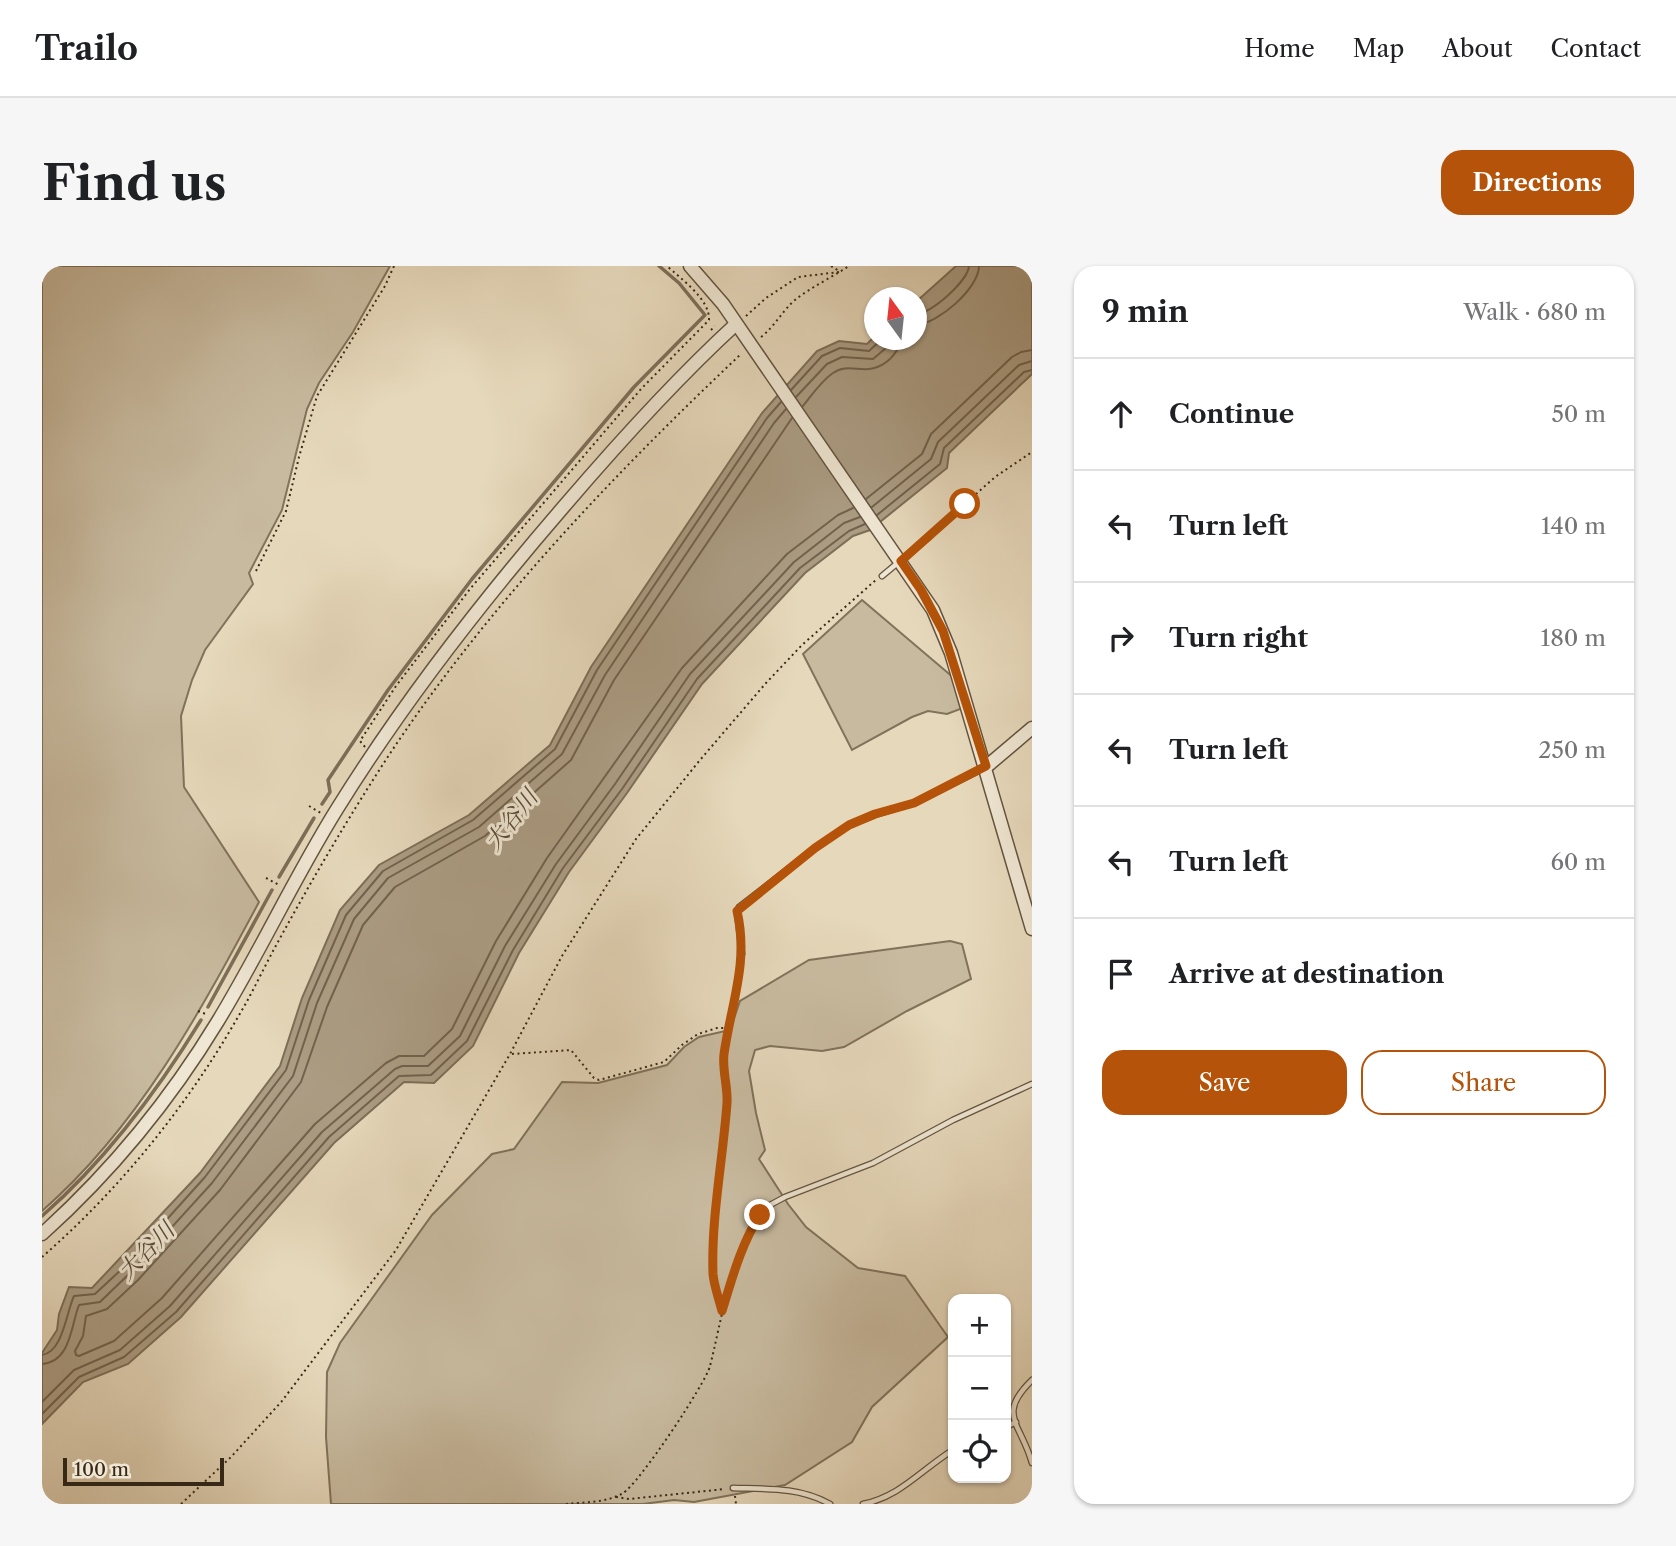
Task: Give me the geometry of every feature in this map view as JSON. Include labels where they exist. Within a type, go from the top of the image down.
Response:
[{"type":"street","points":[[690,266],[708,285],[753,347],[921,590],[943,631],[986,766],[1032,929]]},
{"type":"street","points":[[42,1234],[117,1159],[173,1088],[219,1020],[331,818],[450,644],[541,533],[654,404],[737,324]]},
{"type":"street","points":[[986,766],[1032,728]]},
{"type":"lane","points":[[882,576],[929,537]]},
{"type":"lane","points":[[742,954],[737,911],[739,907],[815,848],[859,820],[914,803],[986,766]]},
{"type":"lane","points":[[770,1205],[873,1163],[953,1120],[1032,1084]]},
{"type":"lane","points":[[1032,1380],[1013,1404],[1012,1412],[1032,1463]]},
{"type":"lane","points":[[1011,1424],[1016,1422]]},
{"type":"lane","points":[[863,1504],[904,1488],[948,1454]]},
{"type":"lane","points":[[733,1488],[791,1490],[830,1504]]},
{"type":"path","points":[[256,571],[286,511],[317,396],[385,286],[394,266]]},
{"type":"path","points":[[373,753],[360,741],[396,686],[470,589],[634,397],[709,320],[710,315],[702,301],[667,266]]},
{"type":"path","points":[[831,266],[840,272]]},
{"type":"path","points":[[42,1257],[117,1184],[152,1143],[204,1072],[238,1017],[353,811],[433,690],[523,579],[619,475],[774,327],[796,299],[849,266]]},
{"type":"path","points":[[737,324],[766,298],[798,277],[840,272]]},
{"type":"path","points":[[929,537],[995,477],[1032,452]]},
{"type":"path","points":[[181,1504],[231,1457],[282,1401],[388,1260],[510,1054],[562,956],[636,839],[766,683],[812,636],[882,576]]},
{"type":"path","points":[[309,806],[331,818]]},
{"type":"path","points":[[266,878],[290,890]]},
{"type":"path","points":[[722,1311],[713,1277],[727,1099],[723,1059],[740,984],[742,954]]},
{"type":"path","points":[[510,1054],[571,1050],[594,1078],[599,1080],[664,1062],[698,1034],[717,1028],[728,1028]]},
{"type":"path","points":[[615,1497],[625,1492],[647,1466],[709,1370],[722,1311],[751,1228],[770,1205]]},
{"type":"path","points":[[566,1504],[615,1497],[629,1499],[733,1488]]},
{"type":"shaded area","points":[[42,266],[390,266],[353,332],[319,383],[307,409],[282,510],[249,573],[253,584],[205,650],[181,716],[184,787],[259,902],[190,1027],[164,1067],[108,1143],[77,1178],[42,1211]]},
{"type":"shaded area","points":[[862,600],[954,678],[963,708],[947,714],[928,711],[912,717],[852,750],[803,654]]},
{"type":"shaded area","points":[[950,941],[962,944],[971,979],[844,1047],[822,1051],[770,1046],[755,1050],[749,1071],[765,1150],[759,1159],[788,1204],[806,1227],[858,1268],[905,1276],[948,1337],[872,1407],[852,1442],[785,1485],[694,1502],[674,1500],[643,1504],[331,1504],[326,1437],[327,1372],[340,1343],[432,1215],[492,1154],[514,1149],[562,1082],[598,1083],[667,1065],[684,1047],[699,1037],[730,1030],[740,1001],[809,960]]},
{"type":"water","name":"大谷川","points":[[956,266],[1032,266],[1032,374],[949,453],[947,468],[870,530],[853,536],[805,573],[702,684],[569,872],[519,953],[473,1046],[434,1083],[404,1082],[334,1143],[181,1317],[128,1364],[83,1382],[42,1424],[42,1353],[57,1330],[59,1314],[69,1287],[92,1288],[200,1173],[280,1066],[302,998],[340,910],[379,865],[469,815],[550,745],[591,667],[762,413],[817,351],[839,341],[864,344],[864,350],[927,350],[927,292]]},
{"type":"waterway","points":[[322,804],[330,792],[328,780],[388,690],[472,579],[634,387],[705,315],[679,283],[659,266]]},
{"type":"waterway","points":[[279,877],[314,818]]},
{"type":"waterway","points":[[208,1007],[272,890]]},
{"type":"waterway","points":[[42,1216],[88,1172],[129,1124],[167,1073],[201,1020]]},
{"type":"route","points":[[760,1215],[751,1228],[739,1258],[722,1311],[713,1277],[727,1099],[723,1059],[740,984],[742,954],[737,911],[815,848],[849,825],[914,803],[986,766],[943,631],[921,590],[901,561],[965,504]]}]
